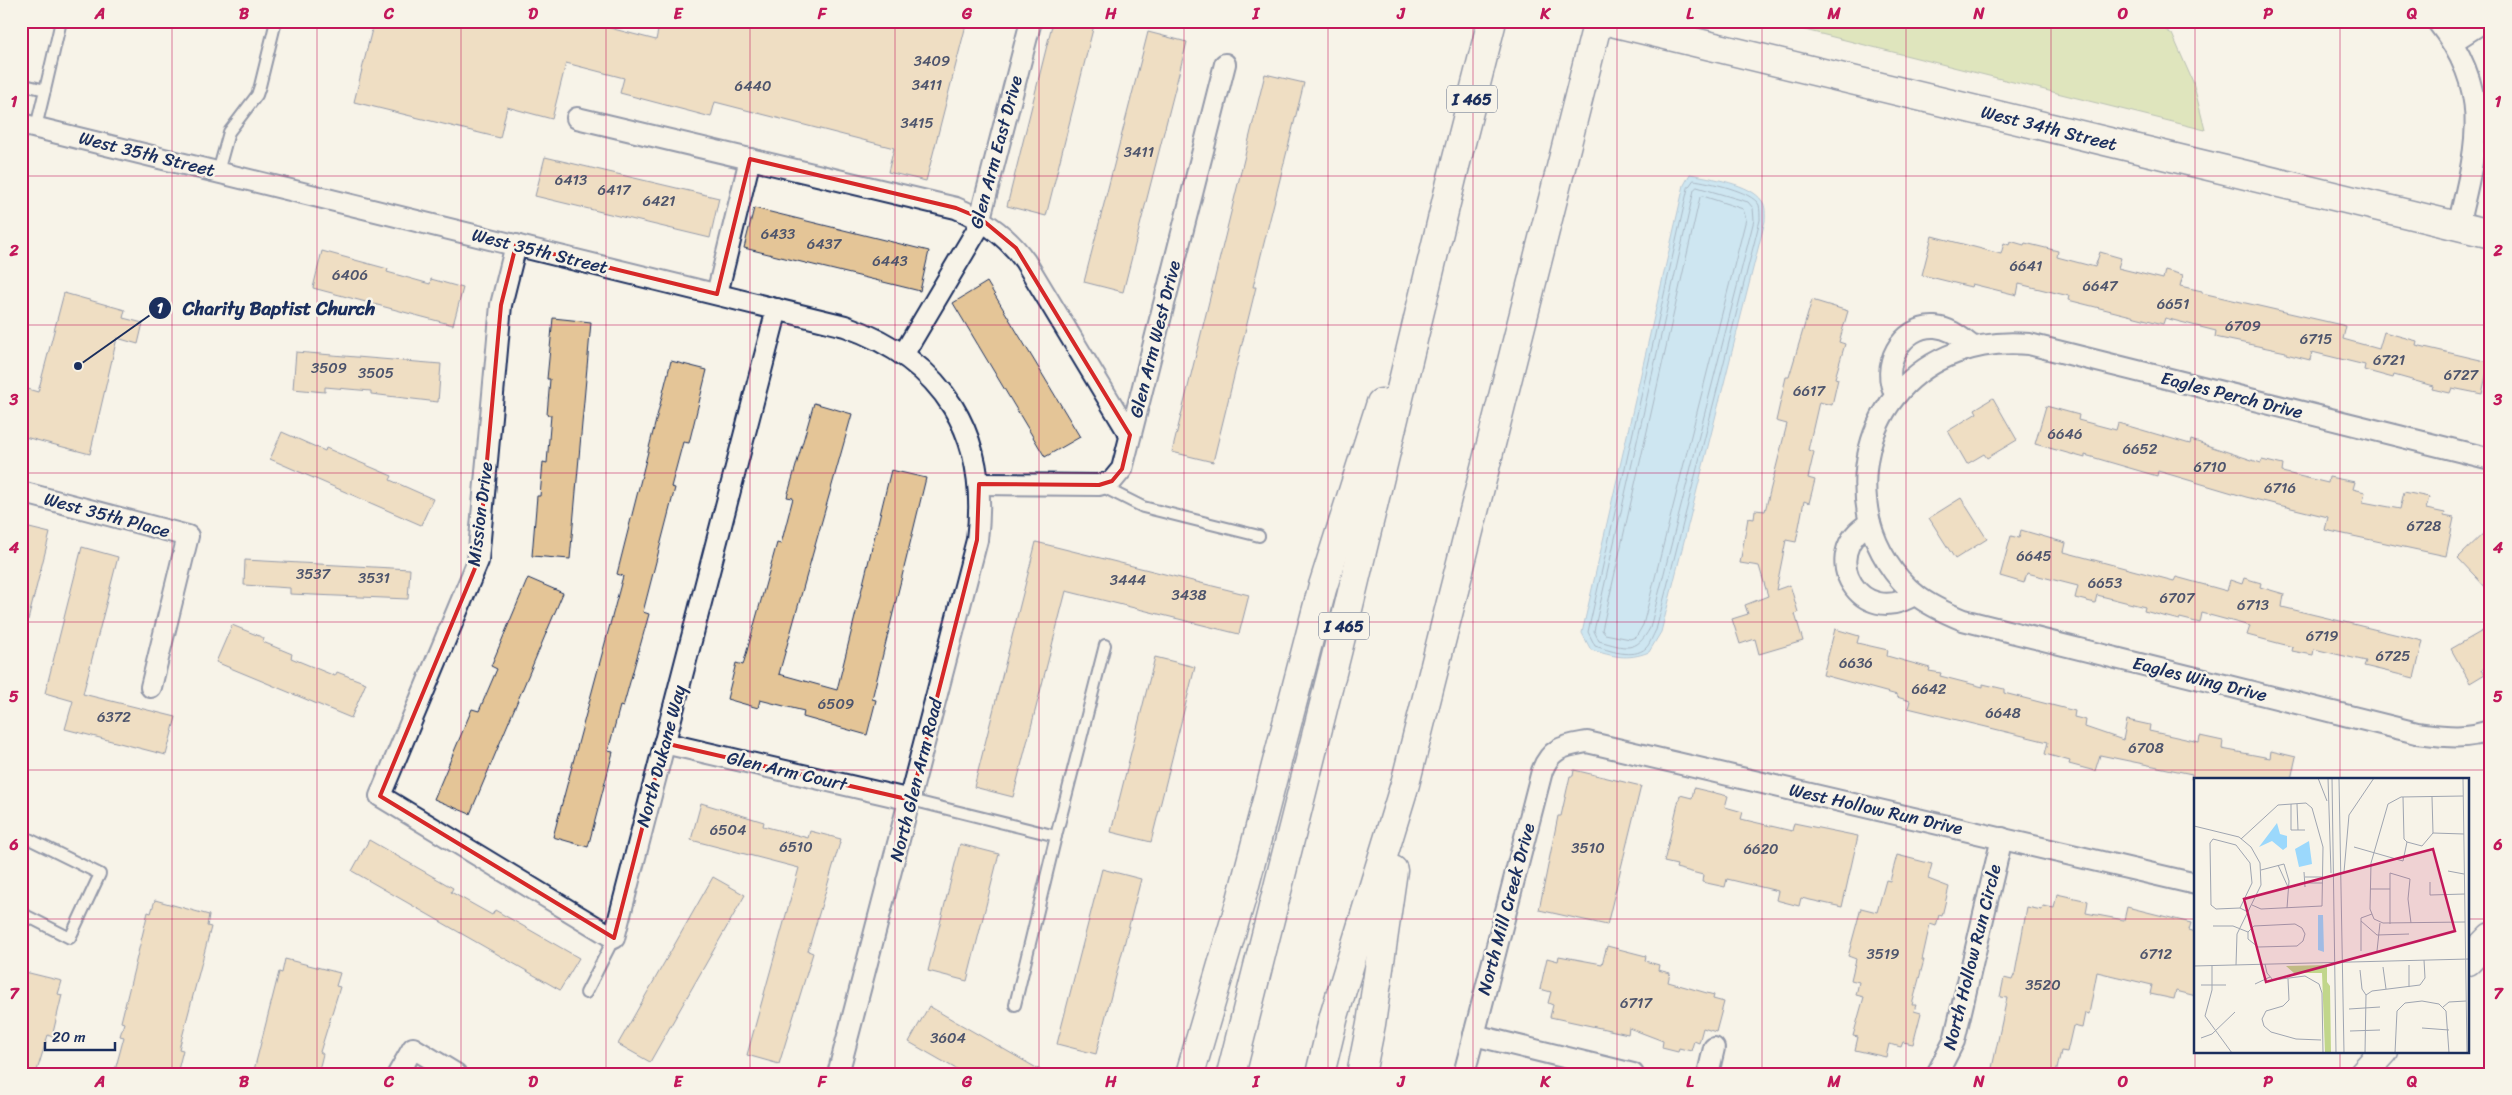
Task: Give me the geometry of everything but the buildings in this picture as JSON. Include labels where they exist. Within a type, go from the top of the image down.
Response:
[{"type":"main road","name":"I 465","points":[[1231,1074],[1349,605],[1452,178],[1492,21]]},
{"type":"main road","points":[[1320,1074],[1337,1007],[1405,784],[1598,21]]},
{"type":"main road","name":"West 34th Street","points":[[1607,21],[2491,234]]},
{"type":"main road","points":[[1190,1074],[1241,900],[1322,589],[1452,178]]},
{"type":"main road","points":[[1360,1074],[1371,1024],[1405,784]]},
{"type":"main road","points":[[2470,959],[2491,937]]},
{"type":"main road","points":[[2364,1074],[2383,1052]]},
{"type":"street","name":"Glen Arm East Drive","points":[[903,355],[976,230],[1031,21]]},
{"type":"street","points":[[2438,21],[2452,42],[2469,78],[2477,118],[2475,156],[2458,226]]},
{"type":"street","points":[[2452,42],[2485,21]]},
{"type":"street","name":"Glen Arm West Drive","points":[[1099,485],[1112,481],[1122,468],[1225,64]]},
{"type":"street","points":[[577,118],[956,208],[980,218],[1010,243],[1026,261],[1130,435]]},
{"type":"street","name":"West 35th Street","points":[[29,125],[717,294],[845,326],[867,334],[903,355],[931,377],[953,405],[967,434],[979,484]]},
{"type":"street","points":[[717,294],[750,159]]},
{"type":"street","name":"Mission Drive","points":[[516,245],[501,305],[478,561],[380,796],[614,938]]},
{"type":"street","name":"North Dukane Way","points":[[614,938],[777,309]]},
{"type":"street","points":[[1896,395],[1890,381],[1891,362],[1901,343],[1914,332],[1935,327],[1956,332],[1972,346]]},
{"type":"street","name":"Eagles Perch Drive","points":[[1868,451],[1880,420],[1896,395],[1923,370],[1942,358],[1972,346],[2007,343],[2029,344],[2491,459]]},
{"type":"street","name":"Eagles Wing Drive","points":[[1868,451],[1864,491],[1870,523],[1880,550],[1898,577],[1915,594],[1932,606],[1963,620],[2417,733],[2450,737],[2472,736],[2491,730]]},
{"type":"street","points":[[979,484],[1099,485]]},
{"type":"street","name":"North Glen Arm Road","points":[[838,1074],[977,540],[980,504],[979,484]]},
{"type":"street","name":"West 35th Place","points":[[21,492],[188,536],[151,687]]},
{"type":"street","points":[[1870,523],[1856,534],[1847,550],[1845,564],[1850,582],[1861,596],[1886,605],[1900,603],[1915,594]]},
{"type":"street","name":"West Hollow Run Drive","points":[[1558,750],[1572,743],[1587,742],[2194,884]]},
{"type":"street","name":"Glen Arm Court","points":[[664,743],[910,800]]},
{"type":"street","name":"North Mill Creek Drive","points":[[1464,1074],[1542,771],[1546,762],[1558,750]]},
{"type":"street","name":"North Hollow Run Circle","points":[[1937,1074],[1954,1041],[2002,838]]},
{"type":"street","points":[[1474,1035],[1634,1074]]},
{"type":"street","points":[[398,1074],[413,1048],[456,1074]]},
{"type":"street","points":[[1708,1074],[1714,1048]]},
{"type":"lane","points":[[29,125],[45,90],[61,21]]},
{"type":"lane","points":[[218,172],[229,132],[257,95],[276,21]]},
{"type":"lane","points":[[21,84],[45,90]]},
{"type":"lane","points":[[1099,485],[1143,507],[1259,536]]},
{"type":"lane","points":[[1015,1005],[1105,645]]},
{"type":"lane","points":[[910,800],[1056,836]]},
{"type":"lane","points":[[21,835],[100,874],[70,938],[21,914]]},
{"type":"lane","points":[[586,993],[614,938]]},
{"type":"highlighted area","points":[[750,159],[956,208],[980,218],[1016,248],[1130,435],[1122,469],[1112,481],[1099,485],[979,484],[977,540],[911,800],[664,743],[614,938],[380,796],[478,561],[501,305],[516,245],[717,294]]},
{"type":"green space","points":[[1769,21],[2151,21],[2172,34],[2193,82],[2205,130]]},
{"type":"water","points":[[1690,174],[1740,186],[1757,195],[1763,203],[1765,221],[1661,632],[1649,652],[1627,657],[1613,656],[1591,650],[1582,633],[1684,185]]},
{"type":"place","name":"Charity Baptist Church","points":[[78,366]]}]
